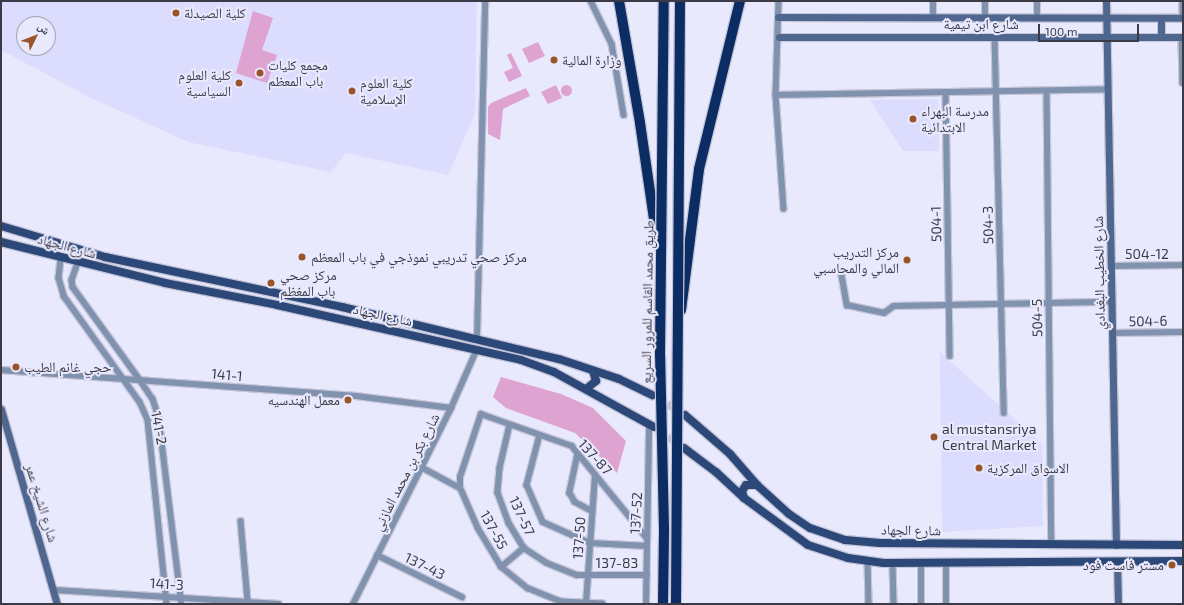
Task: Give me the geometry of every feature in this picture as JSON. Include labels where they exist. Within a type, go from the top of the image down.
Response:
[{"type":"highway","points":[[619,1],[640,123],[661,270]]},
{"type":"highway","name":"طريق محمد القاسم للمرور السريع","points":[[663,604],[661,270],[664,1]]},
{"type":"highway","points":[[676,604],[680,1]]},
{"type":"highway","points":[[679,328],[699,169],[740,1]]},
{"type":"main road","name":"شارع الجهاد","points":[[1,226],[105,257],[477,338],[559,359],[619,379],[652,395]]},
{"type":"main road","name":"شارع الجهاد","points":[[1,242],[78,263],[477,349],[554,372],[651,425]]},
{"type":"main road","points":[[277,305],[278,294]]},
{"type":"main road","points":[[586,389],[596,381],[593,371]]},
{"type":"main road","name":"شارع الجهاد","points":[[685,415],[730,454],[758,486],[789,514],[810,528],[845,540],[880,543],[1183,545]]},
{"type":"main road","points":[[684,448],[716,472],[744,498],[808,546],[848,558],[892,563],[1183,562]]},
{"type":"main road","points":[[744,498],[744,487],[751,483],[758,486]]},
{"type":"street","points":[[477,338],[486,1]]},
{"type":"street","points":[[591,1],[612,44],[624,115]]},
{"type":"street","points":[[779,1],[776,95],[784,208]]},
{"type":"street","points":[[933,1],[933,18]]},
{"type":"street","points":[[984,18],[985,1]]},
{"type":"street","points":[[1037,1],[1037,18]]},
{"type":"street","name":"شارع الخطيب البغدادي","points":[[1106,1],[1116,545]]},
{"type":"street","points":[[1183,1],[1183,17]]},
{"type":"street","name":"شارع ابن تيمية","points":[[778,17],[1183,17]]},
{"type":"street","points":[[1161,18],[1161,37]]},
{"type":"street","name":"شارع ابن تيمية","points":[[778,37],[1183,37]]},
{"type":"street","name":"504-3","points":[[995,37],[1004,413]]},
{"type":"street","points":[[1183,37],[1183,83]]},
{"type":"street","points":[[776,95],[1108,89]]},
{"type":"street","name":"504-5","points":[[1047,91],[1052,544]]},
{"type":"street","name":"504-1","points":[[946,92],[950,356]]},
{"type":"street","name":"141-2","points":[[62,259],[59,278],[64,296],[140,402],[148,420],[167,604]]},
{"type":"street","name":"141-2","points":[[78,263],[72,280],[73,287],[153,399],[159,418],[182,604]]},
{"type":"street","name":"504-12","points":[[1111,266],[1183,265]]},
{"type":"street","points":[[841,270],[845,301],[852,306],[884,313],[894,306],[1112,302]]},
{"type":"street","name":"504-6","points":[[1113,333],[1183,332]]},
{"type":"street","name":"شارع بكر بن محمد المازني","points":[[353,604],[451,408],[477,349]]},
{"type":"street","name":"141-1","points":[[1,370],[356,396],[451,408]]},
{"type":"street","name":"شارع الشيخ عمر","points":[[1,409],[55,590],[57,604]]},
{"type":"street","name":"137-87","points":[[460,488],[460,477],[481,414],[572,446],[647,538]]},
{"type":"street","name":"137-57","points":[[510,424],[500,468],[498,493],[509,522],[524,548],[547,563],[577,575],[588,576]]},
{"type":"street","name":"137-52","points":[[646,604],[651,425]]},
{"type":"street","points":[[540,435],[526,485],[543,522],[590,543],[647,546]]},
{"type":"street","points":[[578,454],[570,493],[575,502],[592,511]]},
{"type":"street","points":[[421,467],[460,488]]},
{"type":"street","name":"137-50","points":[[586,604],[595,474]]},
{"type":"street","name":"137-55","points":[[460,488],[478,529],[501,567],[528,589],[561,603],[603,604]]},
{"type":"street","points":[[241,521],[248,601]]},
{"type":"street","points":[[501,567],[524,548]]},
{"type":"street","name":"137-43","points":[[377,556],[462,597]]},
{"type":"street","points":[[868,561],[869,604]]},
{"type":"street","points":[[1117,562],[1118,604]]},
{"type":"street","points":[[892,563],[894,604]]},
{"type":"street","points":[[921,563],[921,604]]},
{"type":"street","points":[[946,563],[946,604]]},
{"type":"street","name":"137-83","points":[[588,576],[647,575]]},
{"type":"street","name":"141-3","points":[[55,590],[279,604]]},
{"type":"shaded area","name":"مجمع كليات باب المعظم","points":[[1,1],[477,1],[475,114],[448,175],[346,153],[331,172],[188,142],[87,96],[1,50]]},
{"type":"shaded area","points":[[253,11],[273,18],[262,50],[277,55],[267,83],[236,73]]},
{"type":"shaded area","points":[[538,42],[545,56],[529,63],[522,49]]},
{"type":"shaded area","points":[[511,53],[522,76],[509,82],[504,72],[513,68],[507,55]]},
{"type":"shaded area","points":[[556,85],[562,98],[548,104],[541,92]]},
{"type":"shaded area","points":[[564,85],[568,85],[570,86],[570,94],[564,95],[561,92],[561,88]]},
{"type":"shaded area","points":[[526,88],[530,96],[503,109],[500,140],[488,134],[488,107],[491,103]]},
{"type":"shaded area","points":[[938,99],[939,151],[903,151],[870,100]]},
{"type":"shaded area","points":[[940,352],[1042,444],[1043,526],[942,532]]},
{"type":"shaded area","points":[[501,377],[561,394],[593,408],[626,441],[617,473],[575,433],[506,408],[493,397]]},
{"type":"tunnel","points":[[657,398],[681,412]]},
{"type":"tunnel","points":[[658,430],[681,446]]},
{"type":"place","name":"كلية الصيدلة","points":[[176,13]]},
{"type":"place","name":"وزارة المالية","points":[[554,60]]},
{"type":"place","name":"مجمع كليات باب المعظم","points":[[260,73]]},
{"type":"place","name":"كلية العلوم السياسية","points":[[239,83]]},
{"type":"place","name":"كلية العلوم الإسلامية","points":[[352,91]]},
{"type":"place","name":"مدرسة البهراء الابتدائية","points":[[913,119]]},
{"type":"place","name":"مركز صحي تدريبي نموذجي في باب المعظم","points":[[302,257]]},
{"type":"place","name":"مركز التدريب المالي والمحاسبي","points":[[907,260]]},
{"type":"place","name":"مركز صحي باب المغظم","points":[[271,283]]},
{"type":"place","name":"حجي غانم الطيب","points":[[16,367]]},
{"type":"place","name":"معمل الهندسيه","points":[[348,400]]},
{"type":"place","name":"al mustansriya Central Market","points":[[934,437]]},
{"type":"place","name":"الاسواق المركزية","points":[[979,468]]},
{"type":"place","name":"مستر فاست فود","points":[[1172,565]]}]
